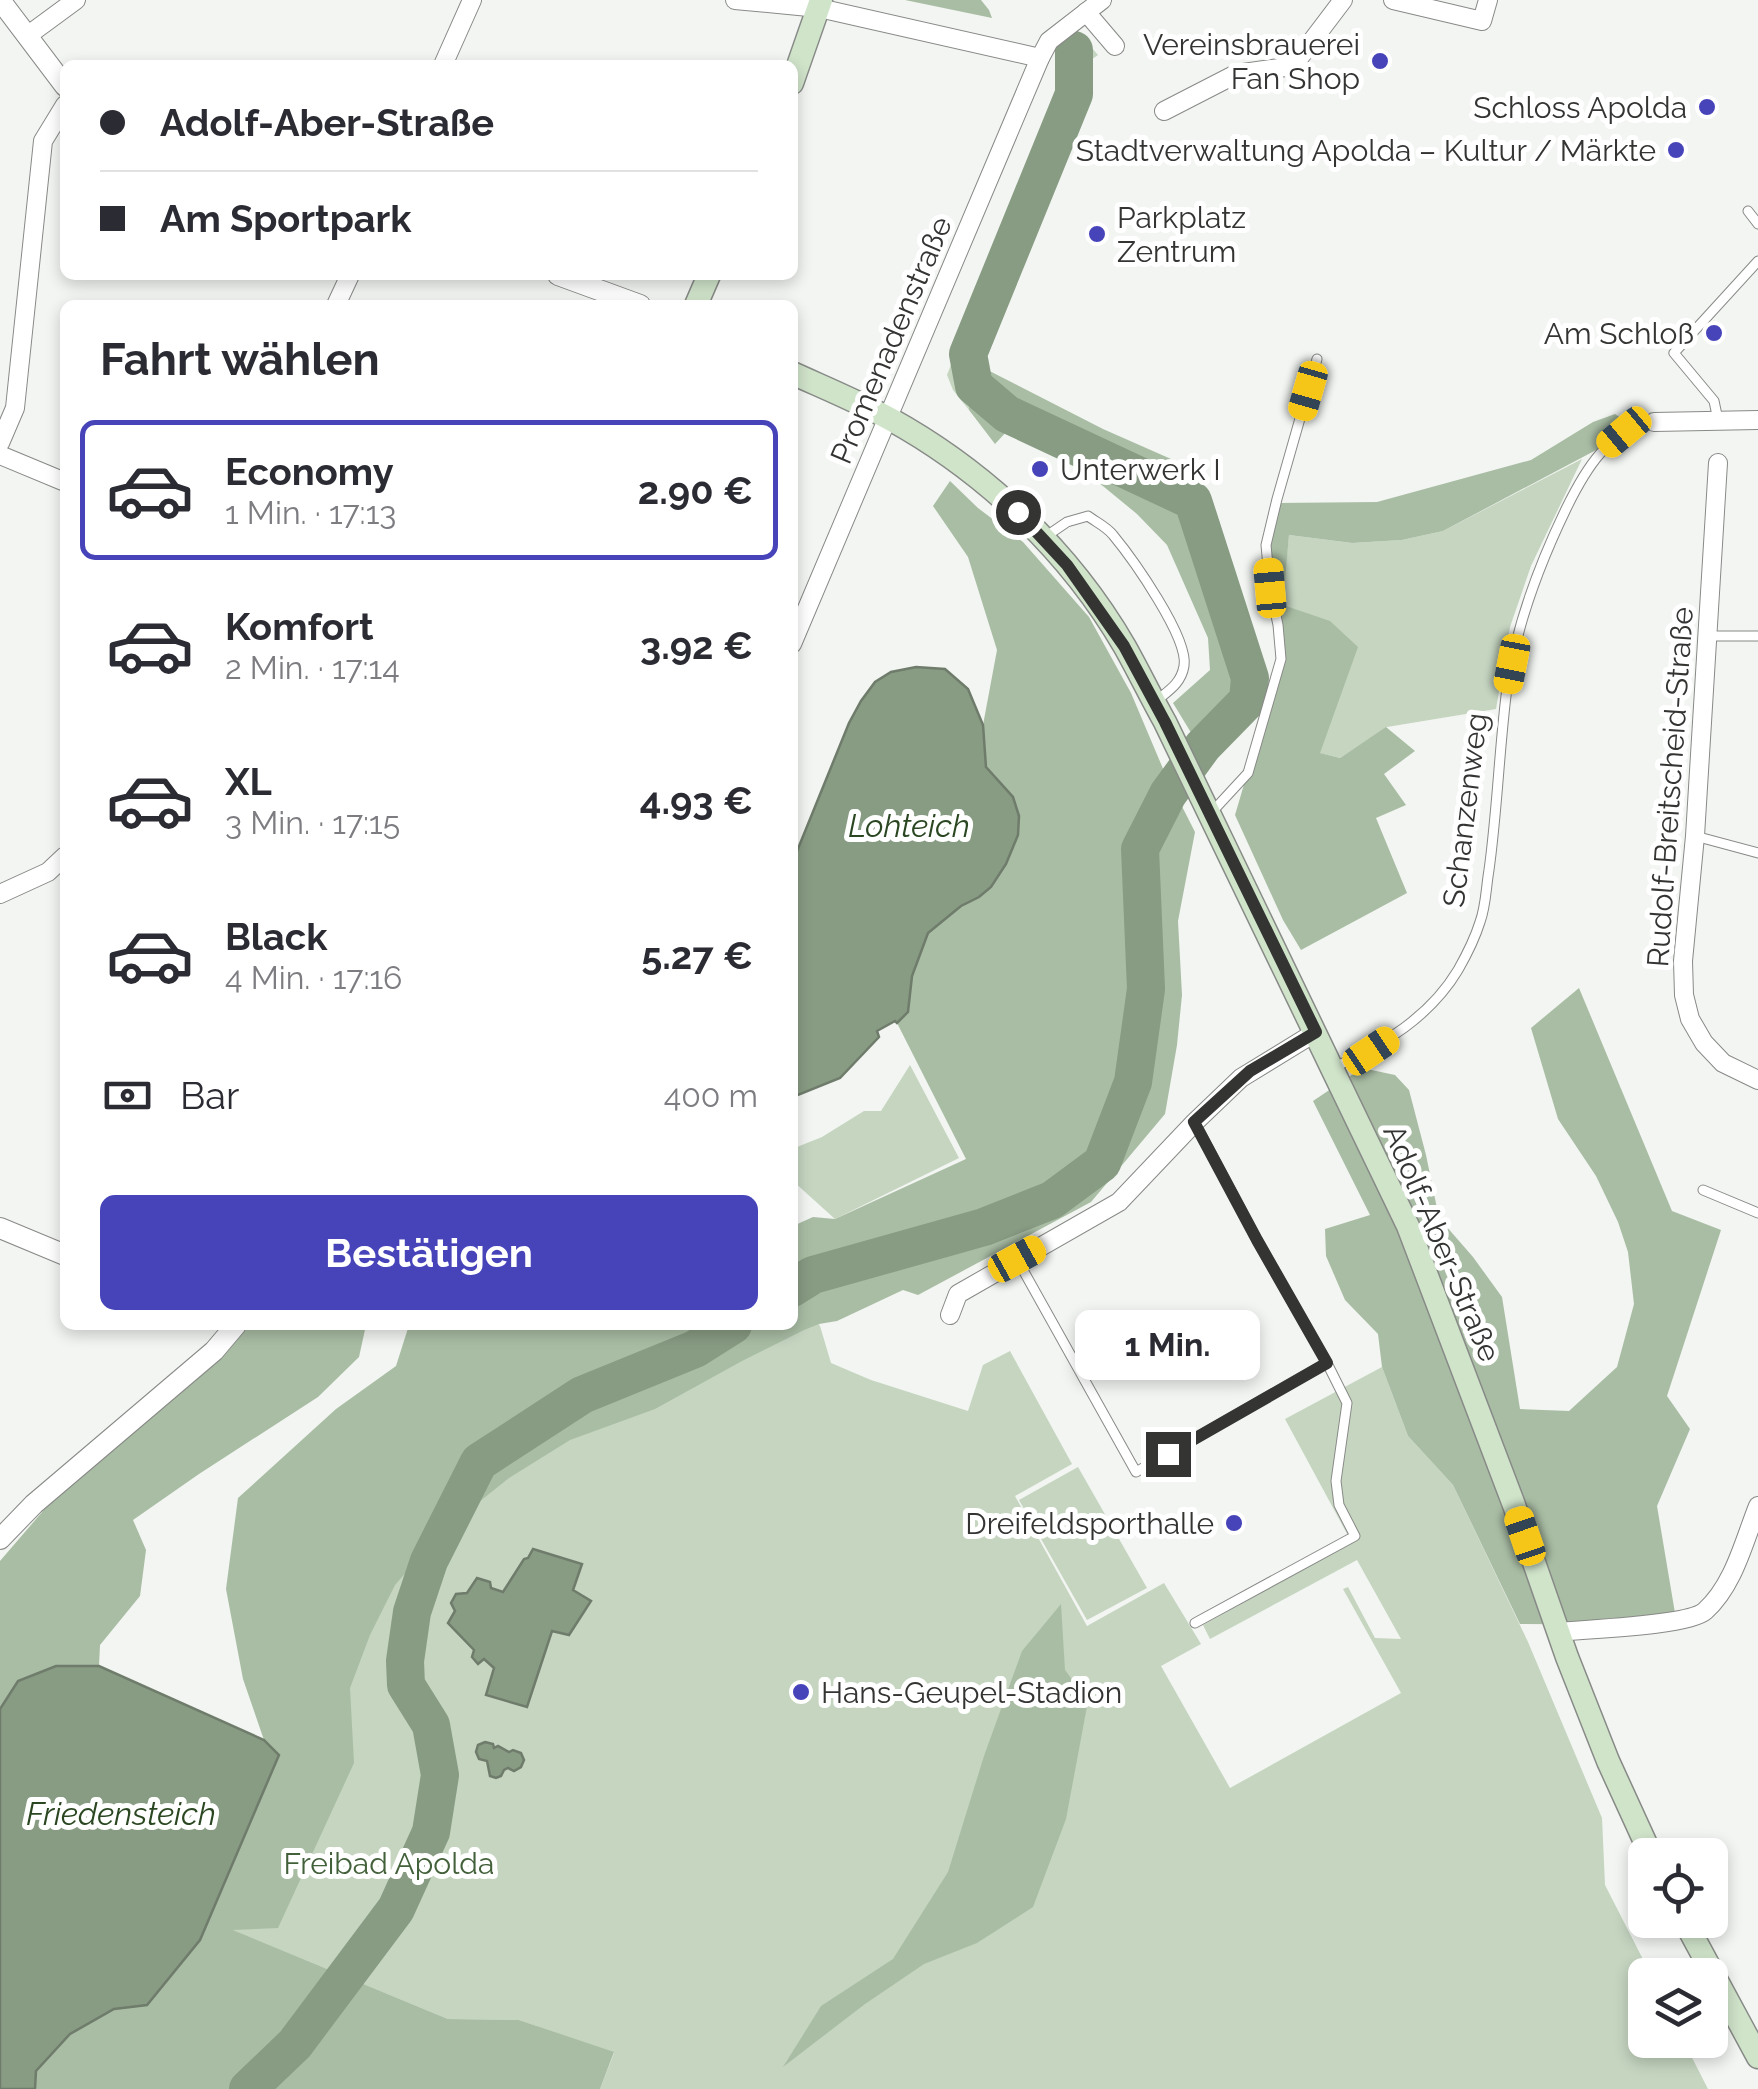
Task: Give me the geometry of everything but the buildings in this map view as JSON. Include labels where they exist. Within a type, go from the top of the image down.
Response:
[{"type":"main road","points":[[798,67],[820,4]]},
{"type":"main road","name":"Adolf-Aber-Straße","points":[[798,376],[888,418],[970,471],[1043,538],[1090,594],[1124,646],[1178,748],[1408,1226],[1558,1632],[1608,1761],[1643,1838]]},
{"type":"main road","points":[[1694,1938],[1758,2057]]},
{"type":"street","points":[[0,0],[60,79]]},
{"type":"street","points":[[27,36],[76,0]]},
{"type":"street","points":[[445,60],[472,0]]},
{"type":"street","points":[[735,0],[820,4],[1040,58]]},
{"type":"street","name":"Promenadenstraße","points":[[798,630],[1040,58],[1049,41],[1102,0]]},
{"type":"street","points":[[1164,111],[1236,74],[1293,66],[1343,0]]},
{"type":"street","points":[[1393,0],[1482,21],[1488,0]]},
{"type":"street","points":[[1086,12],[1115,46]]},
{"type":"street","points":[[0,442],[15,408],[43,141],[60,113]]},
{"type":"street","points":[[572,280],[626,300]]},
{"type":"street","points":[[1654,422],[1758,420]]},
{"type":"street","points":[[0,456],[60,480]]},
{"type":"street","name":"Rudolf-Breitscheid-Straße","points":[[1718,463],[1696,836],[1683,961],[1684,995],[1690,1018],[1704,1043],[1723,1063],[1758,1080]]},
{"type":"street","points":[[0,894],[48,872],[60,861]]},
{"type":"street","points":[[950,1314],[958,1294],[1119,1202],[1194,1122],[1250,1071],[1316,1032]]},
{"type":"street","points":[[0,1228],[60,1253]]},
{"type":"street","points":[[0,1539],[34,1504],[214,1351],[230,1330]]},
{"type":"street","points":[[1558,1632],[1676,1620],[1703,1613],[1728,1584],[1758,1506]]},
{"type":"lane","points":[[1748,211],[1758,224]]},
{"type":"lane","points":[[1718,420],[1714,401],[1674,353],[1758,261]]},
{"type":"lane","points":[[1209,815],[1248,772],[1281,659],[1266,545],[1317,359]]},
{"type":"lane","name":"Schanzenweg","points":[[1332,1069],[1371,1051],[1420,1017],[1457,972],[1481,920],[1506,693],[1518,636],[1534,588],[1554,533],[1598,454],[1624,432],[1654,422]]},
{"type":"lane","points":[[1043,538],[1066,522],[1088,516],[1111,532],[1148,585],[1181,640],[1185,664],[1178,683],[1154,702]]},
{"type":"lane","points":[[1709,636],[1758,636]]},
{"type":"lane","points":[[1696,836],[1758,853]]},
{"type":"lane","points":[[1194,1122],[1347,1403],[1336,1481],[1339,1505],[1355,1536],[1195,1623]]},
{"type":"lane","points":[[1703,1190],[1758,1213]]},
{"type":"lane","points":[[1017,1259],[1136,1472],[1327,1363]]},
{"type":"green space","points":[[1078,32],[1098,55],[1088,62],[1077,91],[1076,50],[1065,44]]},
{"type":"green space","points":[[1068,50],[1072,52],[1071,95],[964,358],[969,410],[947,375],[1062,79]]},
{"type":"green space","points":[[1582,459],[1531,566],[1510,627],[1496,709],[1387,727],[1340,758],[1319,753],[1282,605],[1289,535],[1352,543],[1402,540],[1443,531]]},
{"type":"green space","points":[[910,1065],[959,1158],[835,1219],[798,1186],[798,1147],[864,1111],[881,1111]]},
{"type":"green space","name":"Freibad Apolda","points":[[798,1294],[820,1326],[831,1363],[968,1411],[983,1365],[1010,1351],[1072,1464],[1015,1496],[1087,1626],[1164,1583],[1201,1644],[1161,1666],[1230,1788],[1401,1693],[1343,1589],[1348,1587],[1375,1638],[1401,1639],[1357,1560],[1210,1639],[1203,1625],[1352,1543],[1285,1419],[1382,1367],[1408,1436],[1453,1485],[1528,1642],[1602,1818],[1605,1885],[1628,1930],[1628,1938],[1632,1938],[1642,1958],[1628,1958],[1628,2058],[1692,2058],[1708,2089],[600,2089],[614,2053],[519,2020],[448,2019],[230,1929],[308,1558],[782,1330],[798,1330]]},
{"type":"green space","points":[[1078,1467],[1147,1588],[1087,1620],[1019,1500]]},
{"type":"shaded area","points":[[905,0],[981,0],[992,18]]},
{"type":"shaded area","points":[[964,358],[1103,429],[1196,470],[1261,678],[1251,709],[1210,764],[1173,703],[1210,670],[1208,638],[1167,545],[1137,514],[1070,459],[1009,429],[995,444],[969,410]]},
{"type":"shaded area","points":[[1615,414],[1630,424],[1598,449],[1443,531],[1402,540],[1352,543],[1289,535],[1283,605],[1330,621],[1358,647],[1320,753],[1340,758],[1386,727],[1415,751],[1384,774],[1406,805],[1376,818],[1407,893],[1301,950],[1235,815],[1281,659],[1266,545],[1277,503],[1377,502],[1531,460],[1593,422]]},
{"type":"shaded area","points":[[950,481],[1023,542],[1089,617],[1131,693],[1195,832],[1178,921],[1182,995],[1165,1114],[1091,1202],[918,1295],[903,1290],[837,1321],[804,1330],[655,1409],[570,1440],[509,1478],[440,1533],[395,1585],[350,1688],[354,1763],[278,1928],[233,1930],[448,2019],[519,2020],[614,2052],[600,2089],[35,2089],[36,2071],[70,2034],[114,2009],[147,2005],[200,1940],[279,1755],[264,1740],[243,1679],[226,1589],[238,1498],[336,1409],[396,1366],[407,1330],[798,1330],[798,1224],[813,1217],[835,1219],[966,1159],[897,1023],[908,1012],[912,976],[928,933],[961,906],[979,897],[1013,798],[986,767],[983,725],[997,650],[968,557],[933,506]]},
{"type":"shaded area","points":[[1579,988],[1672,1211],[1721,1230],[1667,1396],[1690,1429],[1657,1506],[1677,1625],[1520,1624],[1453,1485],[1408,1436],[1382,1367],[1378,1334],[1345,1300],[1326,1256],[1325,1229],[1370,1215],[1313,1101],[1362,1068],[1395,1075],[1409,1090],[1439,1218],[1502,1297],[1520,1409],[1569,1411],[1617,1367],[1634,1304],[1628,1252],[1596,1176],[1558,1119],[1531,1028]]},
{"type":"shaded area","points":[[246,1330],[365,1330],[359,1357],[318,1397],[133,1520],[146,1550],[140,1596],[100,1645],[99,1666],[56,1666],[0,1708],[0,1561],[55,1497],[227,1352]]},
{"type":"shaded area","points":[[1061,1604],[1065,1670],[1088,1701],[1066,1819],[1033,1907],[977,1943],[924,1964],[783,2067],[821,2006],[893,1959],[948,1872],[1022,1651]]},
{"type":"water","name":"Lohteich","points":[[916,667],[945,669],[968,689],[983,725],[986,767],[1013,797],[1019,816],[1018,835],[991,887],[928,933],[912,976],[908,1012],[897,1023],[877,1031],[879,1037],[840,1078],[798,1095],[798,849],[849,723],[875,682],[891,672]]},
{"type":"water","points":[[533,1549],[582,1564],[573,1590],[591,1601],[569,1635],[552,1631],[527,1707],[486,1695],[494,1668],[484,1659],[478,1664],[472,1657],[474,1650],[448,1623],[455,1611],[451,1603],[456,1594],[467,1593],[477,1578],[503,1592]]},
{"type":"water","name":"Friedensteich","points":[[56,1666],[99,1666],[264,1740],[279,1755],[200,1940],[147,2005],[114,2009],[70,2034],[36,2071],[35,2089],[0,2089],[0,1709],[18,1681]]},
{"type":"water","points":[[485,1742],[494,1748],[521,1753],[521,1767],[514,1771],[508,1768],[496,1778],[490,1776],[487,1761],[479,1759],[476,1752],[478,1745]]},
{"type":"waterway","points":[[798,1284],[813,1275],[984,1227],[1052,1200],[1102,1163],[1133,1082],[1146,989],[1140,849],[1168,794],[1203,746],[1248,700],[1250,678],[1193,501],[1007,414],[974,386],[968,354],[1074,94],[1074,50]]},
{"type":"waterway","points":[[248,2089],[295,2044],[396,1909],[431,1832],[440,1775],[431,1725],[406,1685],[405,1661],[412,1612],[429,1561],[479,1462],[582,1395],[695,1349],[725,1330]]},
{"type":"place","name":"Vereinsbrauerei Fan Shop","points":[[1380,61]]},
{"type":"place","name":"Schloss Apolda","points":[[1707,107]]},
{"type":"place","name":"Stadtverwaltung Apolda – Kultur / Märkte","points":[[1676,150]]},
{"type":"place","name":"Parkplatz Zentrum","points":[[1097,234]]},
{"type":"place","name":"Am Schloß","points":[[1714,333]]},
{"type":"place","name":"Unterwerk I","points":[[1040,469]]},
{"type":"place","name":"Dreifeldsporthalle","points":[[1234,1523]]},
{"type":"place","name":"Hans-Geupel-Stadion","points":[[801,1692]]},
{"type":"route","points":[[1018,512],[1090,594],[1124,646],[1316,1032],[1250,1071],[1194,1122],[1327,1363],[1168,1454]]}]
